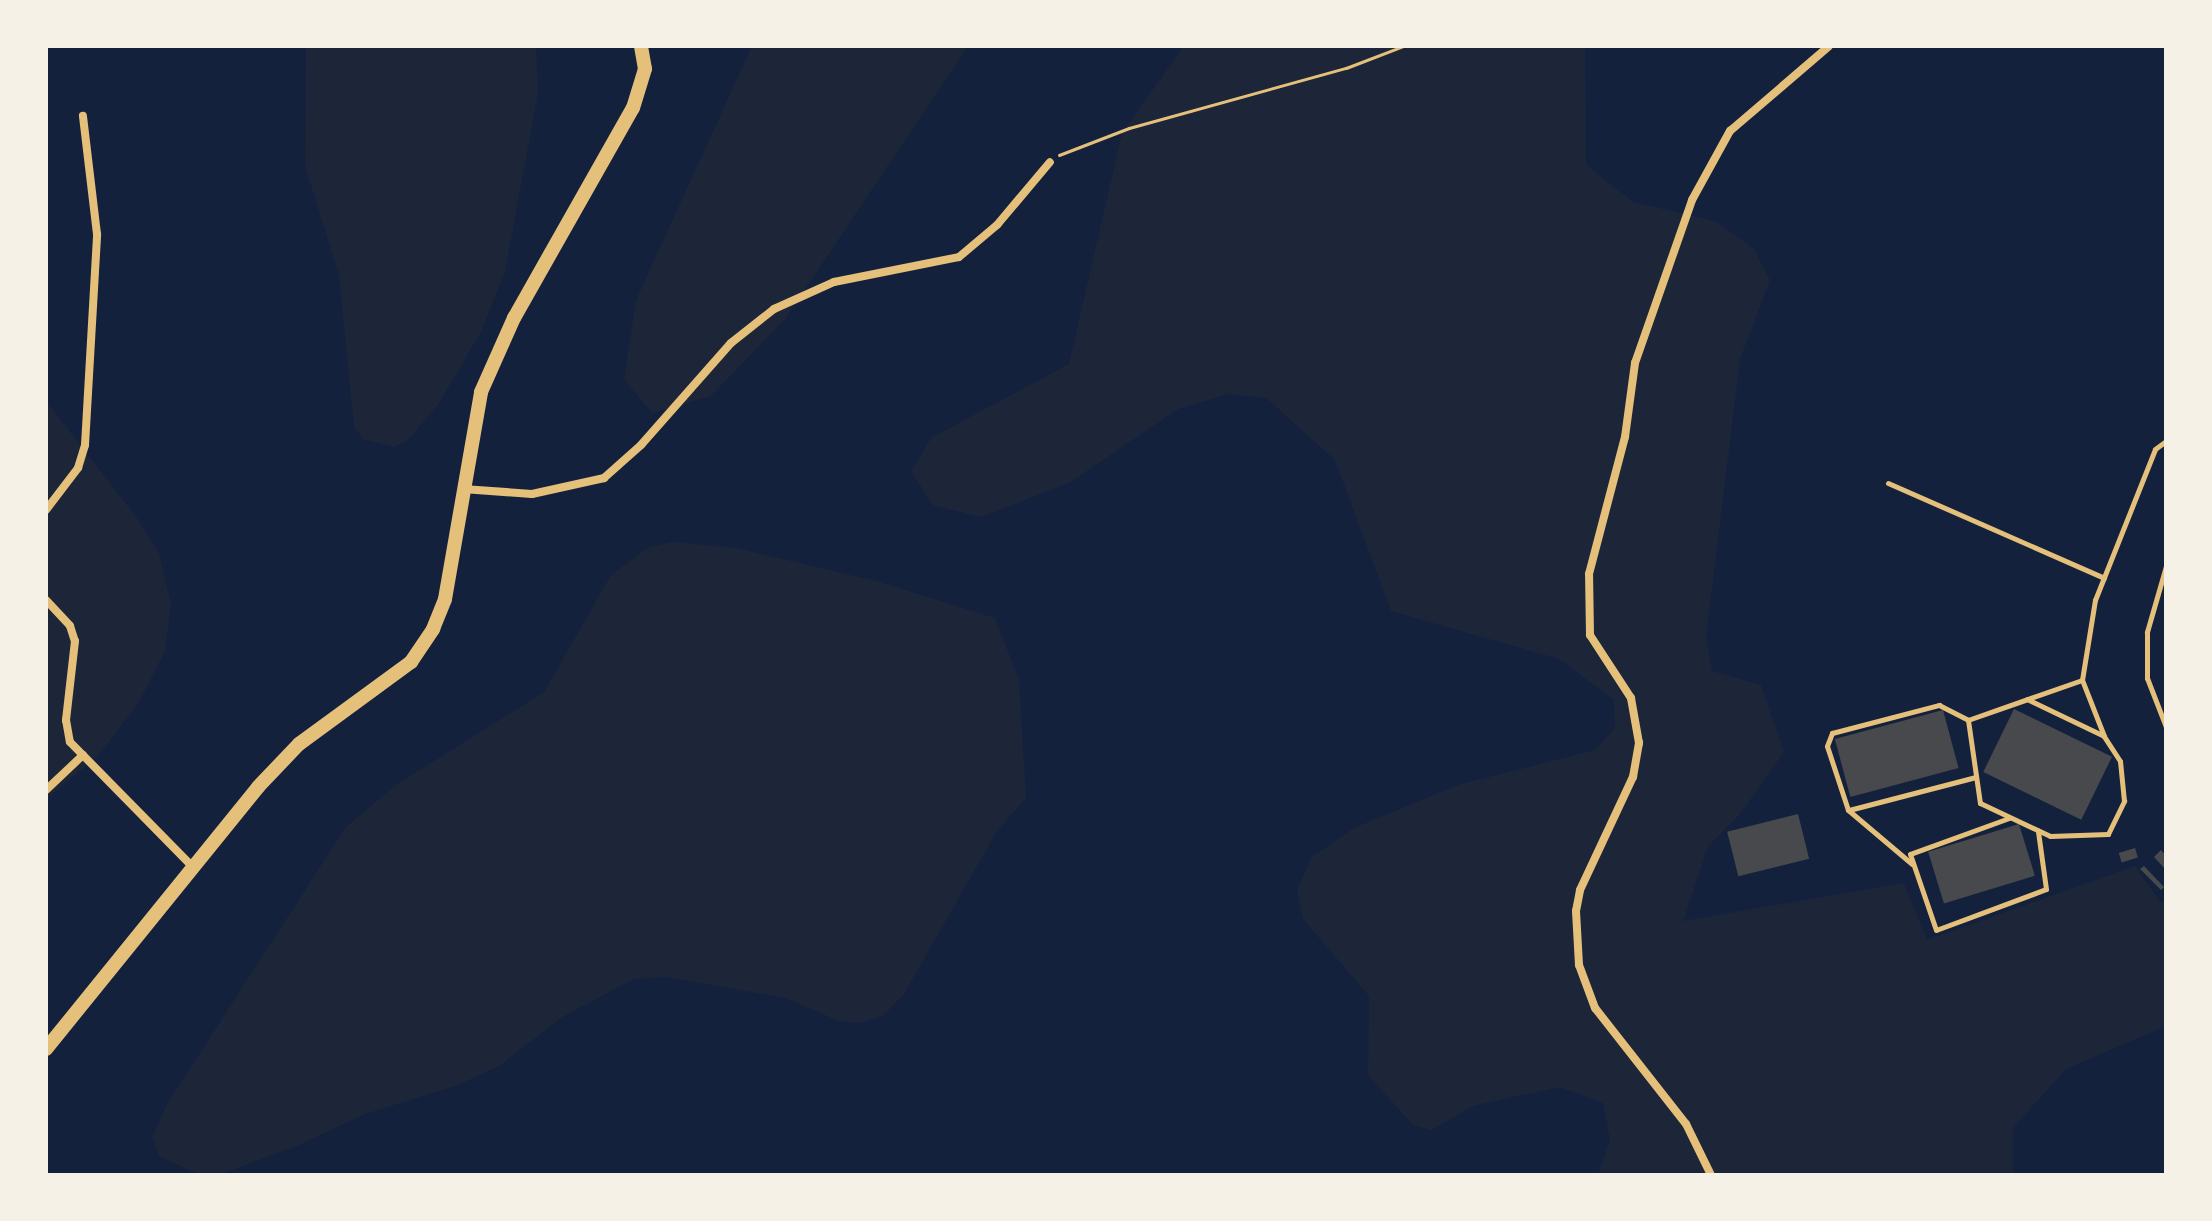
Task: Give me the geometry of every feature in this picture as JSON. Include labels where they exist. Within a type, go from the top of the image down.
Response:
[{"type":"main road","points":[[46,1049],[192,866],[299,744],[411,662],[445,599],[469,438],[494,357],[620,136],[645,69],[641,46]]},
{"type":"street","points":[[1711,1175],[1686,1124],[1595,1008],[1579,965],[1576,911],[1580,890],[1633,777],[1639,743],[1631,698],[1590,635],[1589,574],[1625,437],[1635,363],[1692,200],[1730,131],[1829,46]]},
{"type":"street","points":[[46,510],[78,468],[85,445],[97,234],[83,116]]},
{"type":"street","points":[[462,489],[532,494],[604,478],[641,445],[731,343],[774,309],[834,282],[959,257],[997,225],[1050,162]]},
{"type":"street","points":[[46,600],[70,626],[75,641],[66,720],[70,742],[192,866]]},
{"type":"street","points":[[46,790],[83,755]]},
{"type":"lane","points":[[1968,720],[1980,803],[2050,836],[2108,834],[2124,801],[2120,761],[2104,736],[2082,680],[2104,578],[2155,449],[2166,441]]},
{"type":"lane","points":[[1888,483],[2104,578]]},
{"type":"lane","points":[[2166,566],[2147,632],[2147,678],[2166,727]]},
{"type":"lane","points":[[1913,864],[1848,810],[1827,746],[1832,733],[1939,705],[1968,720],[2082,680]]},
{"type":"lane","points":[[2026,699],[2104,736]]},
{"type":"lane","points":[[1848,810],[1976,777]]},
{"type":"lane","points":[[2011,817],[1910,854],[1936,930],[2046,889],[2038,830]]},
{"type":"path","points":[[1050,162],[1099,138],[1346,68],[1403,46]]},
{"type":"shaded area","points":[[306,46],[536,46],[538,93],[505,271],[481,332],[439,403],[408,440],[394,447],[363,439],[354,427],[339,275],[305,166]]},
{"type":"shaded area","points":[[752,46],[968,46],[785,319],[711,396],[652,413],[624,379],[636,300]]},
{"type":"shaded area","points":[[1184,46],[1585,46],[1586,165],[1633,202],[1715,221],[1754,249],[1770,280],[1740,359],[1706,637],[1712,671],[1761,685],[1784,752],[1740,814],[1708,846],[1683,921],[1904,883],[1927,940],[2135,866],[2161,903],[2166,901],[2166,1026],[2066,1069],[2013,1128],[2013,1175],[1598,1175],[1610,1139],[1603,1103],[1560,1087],[1472,1106],[1432,1130],[1413,1125],[1368,1075],[1369,996],[1303,919],[1297,890],[1312,857],[1354,828],[1458,785],[1595,750],[1615,728],[1614,700],[1559,659],[1391,611],[1335,460],[1266,398],[1228,394],[1178,409],[1069,483],[981,517],[933,505],[911,471],[931,438],[1069,364],[1122,133]]},
{"type":"shaded area","points":[[46,401],[137,518],[159,553],[171,604],[165,651],[138,704],[97,757],[46,799]]},
{"type":"shaded area","points":[[673,542],[736,548],[876,581],[995,618],[1019,680],[1026,798],[997,831],[904,994],[884,1015],[861,1023],[839,1021],[786,998],[666,977],[634,979],[562,1017],[499,1066],[458,1085],[365,1114],[299,1145],[218,1175],[200,1175],[159,1156],[152,1137],[167,1104],[346,827],[396,785],[544,692],[611,575],[649,547]]},
{"type":"building","points":[[2014,709],[2112,757],[2081,820],[1983,772]]},
{"type":"building","points":[[1943,710],[1959,768],[1850,797],[1835,739]]},
{"type":"building","points":[[1798,814],[1809,859],[1738,876],[1727,832]]},
{"type":"building","points":[[2019,824],[2035,876],[1944,903],[1928,852]]},
{"type":"building","points":[[2135,848],[2138,858],[2122,863],[2119,853]]},
{"type":"building","points":[[2161,850],[2166,856],[2166,870],[2154,857]]},
{"type":"building","points":[[2144,866],[2164,887],[2161,890],[2140,869]]}]
